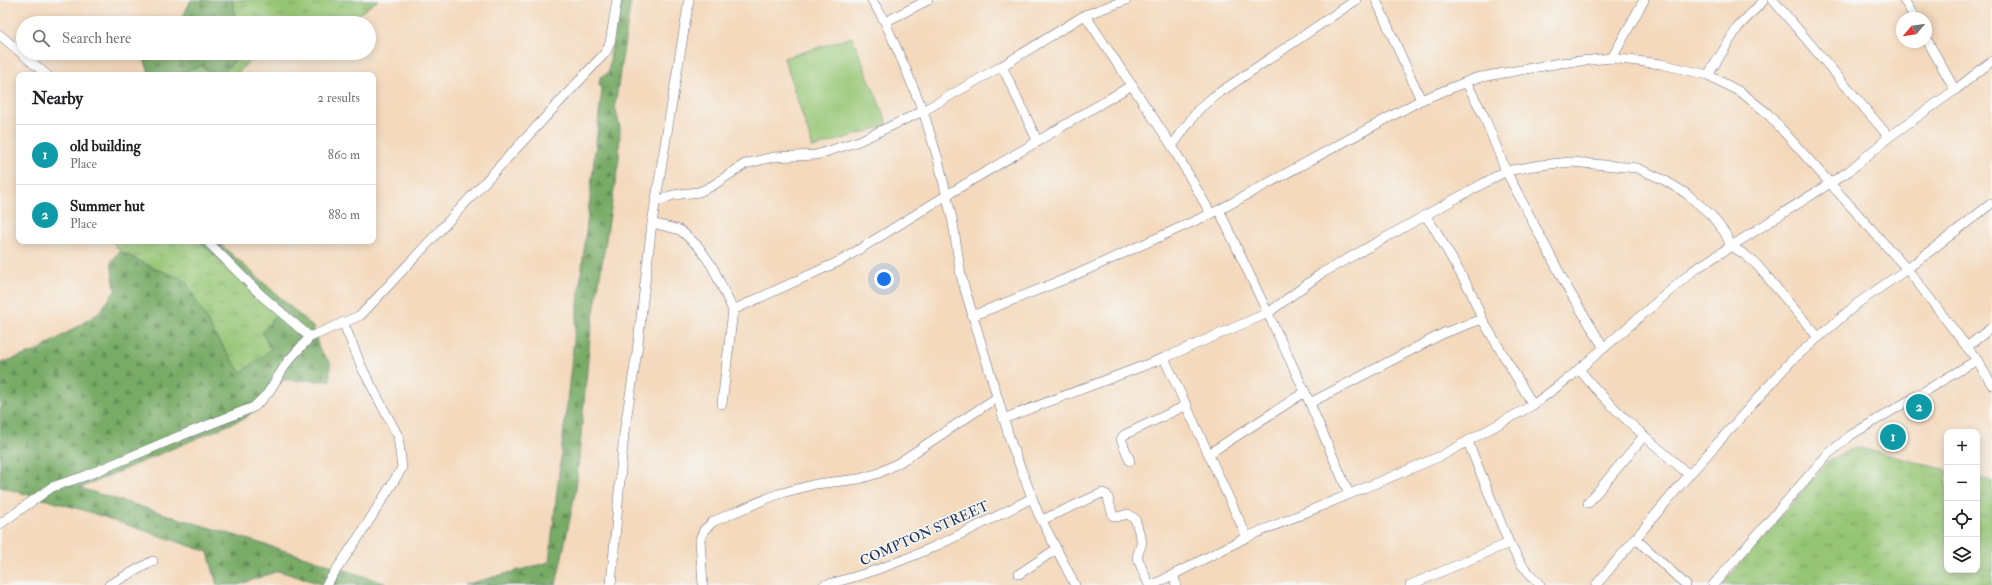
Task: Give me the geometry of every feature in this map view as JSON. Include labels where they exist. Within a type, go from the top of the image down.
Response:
[{"type":"street","points":[[0,524],[52,487],[85,476],[180,436],[254,408],[268,393],[288,361],[310,337],[362,315],[606,52],[610,43],[617,0]]},
{"type":"street","points":[[611,585],[624,433],[637,352],[652,223],[689,0]]},
{"type":"street","points":[[872,0],[885,22],[923,111],[938,159],[947,195],[961,276],[1003,419],[1032,498],[1055,550],[1074,585]]},
{"type":"street","points":[[885,22],[928,0]]},
{"type":"street","points":[[655,202],[674,196],[699,192],[712,186],[745,164],[773,157],[816,154],[859,141],[923,111],[1002,66],[1085,15],[1126,0]]},
{"type":"street","points":[[1172,146],[1198,110],[1213,97],[1356,0]]},
{"type":"street","points":[[1376,0],[1422,100]]},
{"type":"street","points":[[1612,58],[1644,0]]},
{"type":"street","points":[[1708,75],[1738,27],[1764,0]]},
{"type":"street","points":[[1773,0],[1889,137]]},
{"type":"street","points":[[1908,1],[1913,12]]},
{"type":"street","points":[[1085,15],[1215,212],[1268,313],[1305,392],[1349,494]]},
{"type":"street","points":[[0,35],[16,49]]},
{"type":"street","points":[[1932,48],[1955,90]]},
{"type":"street","points":[[972,316],[1073,276],[1215,212],[1422,100],[1466,82],[1476,78],[1560,63],[1612,58],[1661,64],[1708,75],[1742,94],[1768,113],[1907,269],[1977,360],[1992,385]]},
{"type":"street","points":[[29,60],[43,72]]},
{"type":"street","points":[[1153,585],[1247,537],[1412,469],[1468,442],[1533,405],[1579,369],[1694,270],[1849,171],[1889,137],[1955,90],[1992,61]]},
{"type":"street","points":[[1002,66],[1038,142]]},
{"type":"street","points":[[1466,82],[1484,116],[1506,171],[1568,289],[1604,348]]},
{"type":"street","points":[[733,310],[842,260],[947,195],[1132,85]]},
{"type":"street","points":[[1003,419],[1164,358],[1268,313],[1322,273],[1506,171],[1571,162],[1637,168],[1664,180],[1687,194],[1711,215],[1731,246],[1744,254],[1757,265],[1818,337]]},
{"type":"street","points":[[1596,585],[1689,475],[1780,372],[1858,303],[1907,269],[1992,203]]},
{"type":"street","points":[[1425,215],[1436,231],[1471,292],[1482,319],[1533,405]]},
{"type":"street","points":[[652,223],[680,230],[698,246],[712,266],[733,310],[722,404]]},
{"type":"street","points":[[210,244],[261,295],[310,337]]},
{"type":"street","points":[[1310,404],[1444,333],[1482,319]]},
{"type":"street","points":[[326,585],[365,528],[402,468],[398,436],[362,370],[343,322]]},
{"type":"street","points":[[1967,347],[1992,327]]},
{"type":"street","points":[[1164,358],[1210,453],[1247,537]]},
{"type":"street","points":[[1713,585],[1826,455],[1851,435],[1977,360]]},
{"type":"street","points":[[1579,369],[1595,390],[1644,436],[1689,475]]},
{"type":"street","points":[[1210,453],[1305,392]]},
{"type":"street","points":[[704,585],[700,540],[704,530],[714,521],[778,494],[816,484],[859,479],[879,473],[900,462],[996,398]]},
{"type":"street","points":[[1130,461],[1121,439],[1124,435],[1187,405]]},
{"type":"street","points":[[1588,503],[1644,436]]},
{"type":"street","points":[[1468,442],[1509,543],[1522,565],[1540,585]]},
{"type":"street","points":[[1042,520],[1102,493],[1107,495],[1113,516],[1117,517],[1128,514],[1135,519],[1142,542],[1137,557],[1149,585]]},
{"type":"street","name":"COMPTON STREET","points":[[824,585],[856,578],[897,562],[967,532],[1032,498]]},
{"type":"street","points":[[1635,538],[1686,585]]},
{"type":"street","points":[[1410,585],[1509,543]]},
{"type":"street","points":[[1019,574],[1055,550]]},
{"type":"street","points":[[108,585],[153,561]]},
{"type":"street","points":[[1174,575],[1176,585]]},
{"type":"green space","points":[[191,0],[232,0],[235,13],[233,16],[183,16]]},
{"type":"green space","points":[[232,0],[378,0],[356,16],[233,16],[235,13]]},
{"type":"green space","points":[[619,0],[631,0],[615,106],[620,128],[619,160],[590,337],[576,490],[556,585],[464,585],[549,562],[602,89],[599,84],[600,77],[608,73]]},
{"type":"green space","points":[[852,37],[888,125],[813,148],[784,58]]},
{"type":"green space","points":[[144,60],[234,60],[223,72],[210,72],[201,66],[182,72],[149,72]]},
{"type":"green space","points":[[234,60],[250,60],[239,72],[210,72],[231,65]]},
{"type":"green space","points":[[201,66],[210,72],[182,72]]},
{"type":"green space","points":[[114,244],[202,244],[278,313],[272,349],[241,373],[215,335],[151,267],[120,251]]},
{"type":"green space","points":[[202,244],[220,244],[313,327],[319,349],[330,362],[330,381],[284,380],[247,417],[80,488],[312,559],[390,585],[325,585],[278,571],[238,585],[217,585],[208,552],[83,510],[0,487],[0,363],[37,351],[99,313],[115,291],[111,262],[120,251],[151,267],[185,280],[215,335],[241,373],[271,349],[262,333],[278,313]]},
{"type":"green space","points":[[1856,447],[1944,469],[1944,573],[1980,573],[1980,478],[1992,481],[1992,585],[1722,585],[1828,461]]},
{"type":"place","name":"Summer hut","points":[[1919,407]]},
{"type":"place","name":"old building","points":[[1893,437]]}]
